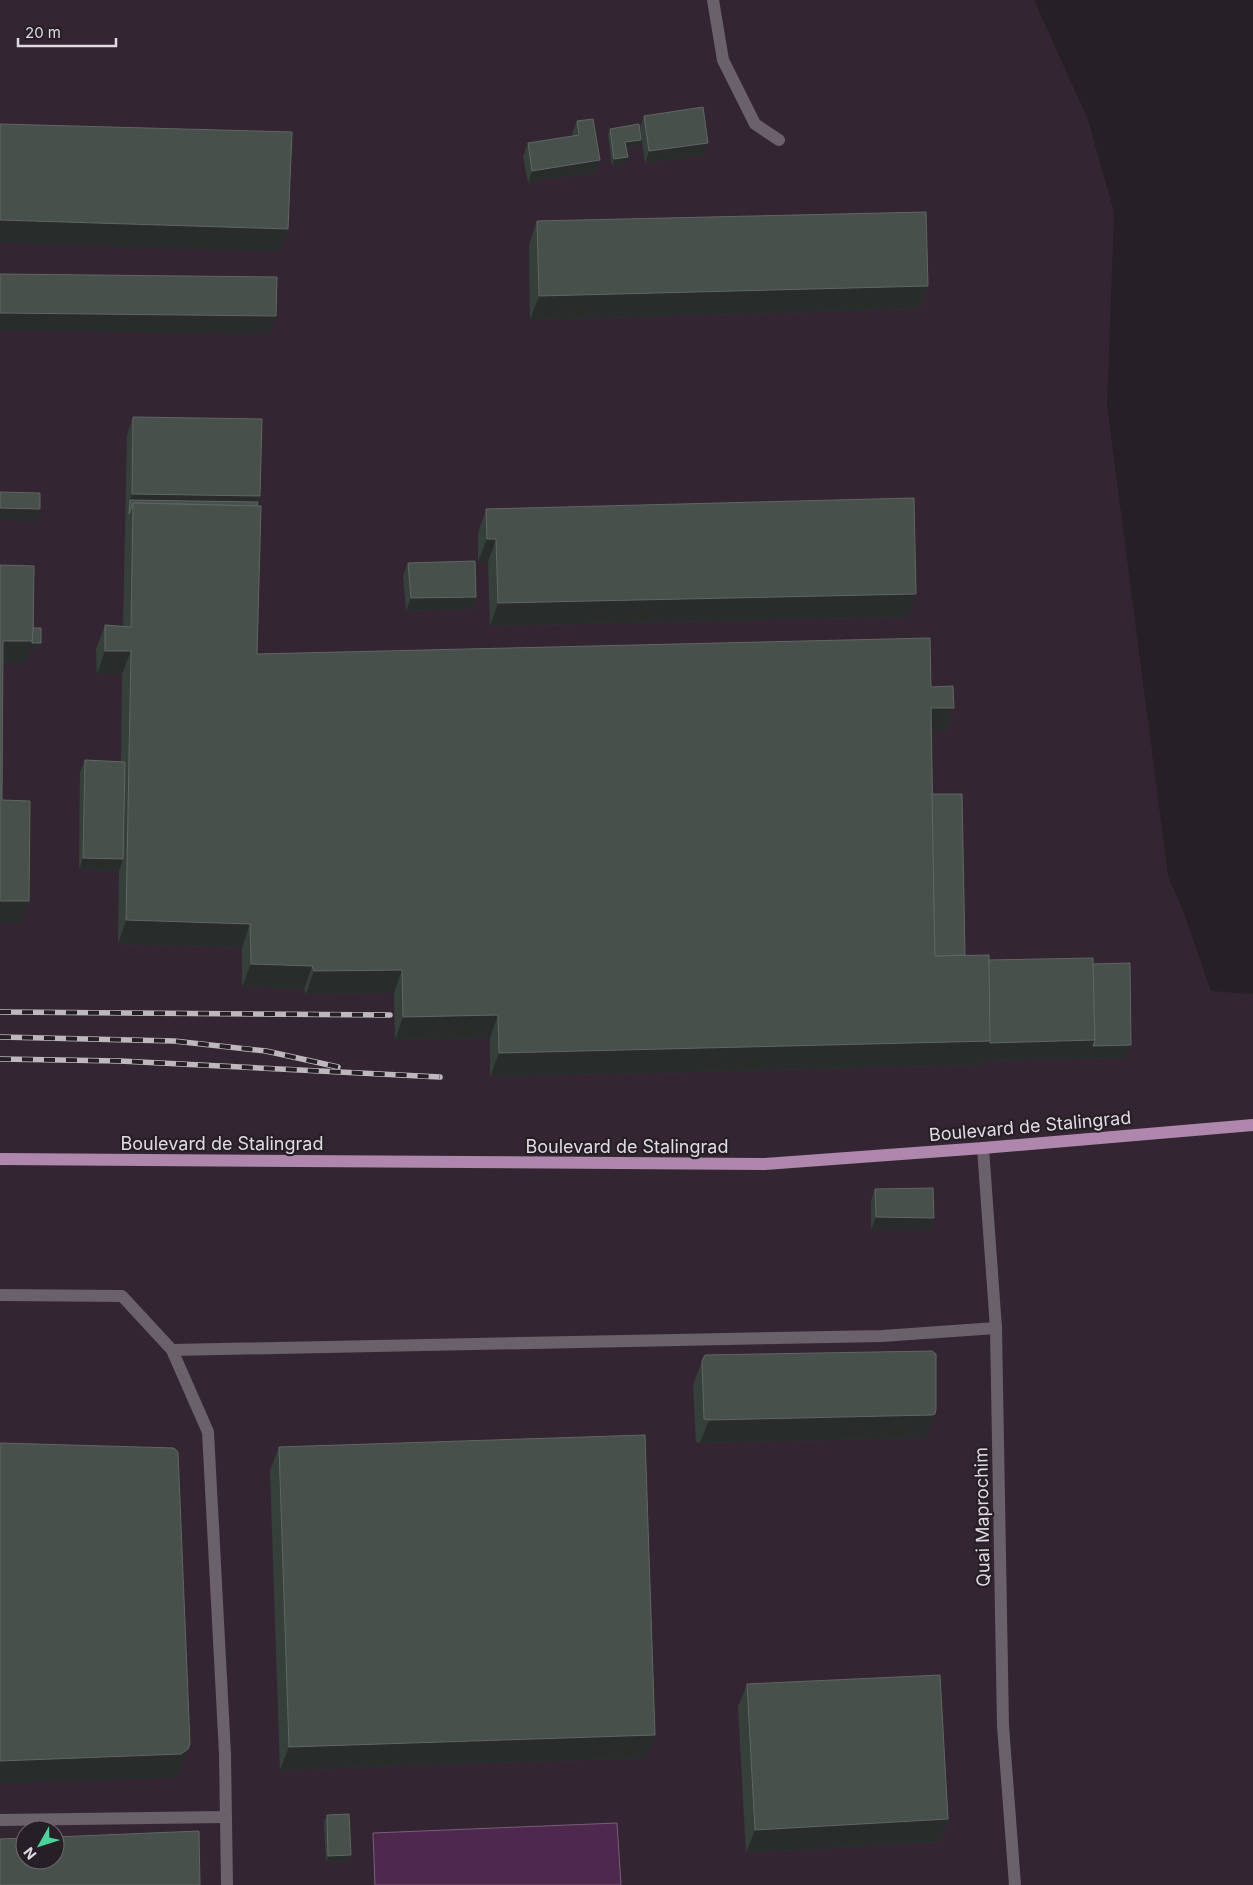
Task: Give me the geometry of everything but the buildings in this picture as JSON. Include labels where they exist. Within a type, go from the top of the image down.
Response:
[{"type":"main road","name":"Boulevard de Stalingrad","points":[[0,1159],[765,1164],[1253,1125]]},
{"type":"lane","points":[[713,0],[723,60],[755,124],[779,140]]},
{"type":"lane","name":"Quai Maprochim","points":[[983,1148],[996,1328],[1003,1726],[1015,1885]]},
{"type":"lane","points":[[0,1295],[122,1296],[172,1350],[208,1432],[225,1754],[227,1885]]},
{"type":"lane","points":[[172,1350],[882,1336],[996,1328]]},
{"type":"lane","points":[[0,1820],[226,1817]]},
{"type":"shaded area","points":[[0,0],[1034,0],[1088,120],[1114,212],[1107,405],[1168,876],[1183,911],[1211,991],[1253,994],[1253,1885],[0,1885]]},
{"type":"shaded area","points":[[617,1823],[621,1885],[375,1885],[373,1833]]},
{"type":"railway","points":[[0,1012],[390,1015]]},
{"type":"railway","points":[[0,1037],[174,1041],[266,1051],[338,1067]]},
{"type":"railway","points":[[0,1059],[120,1061],[440,1077]]}]
